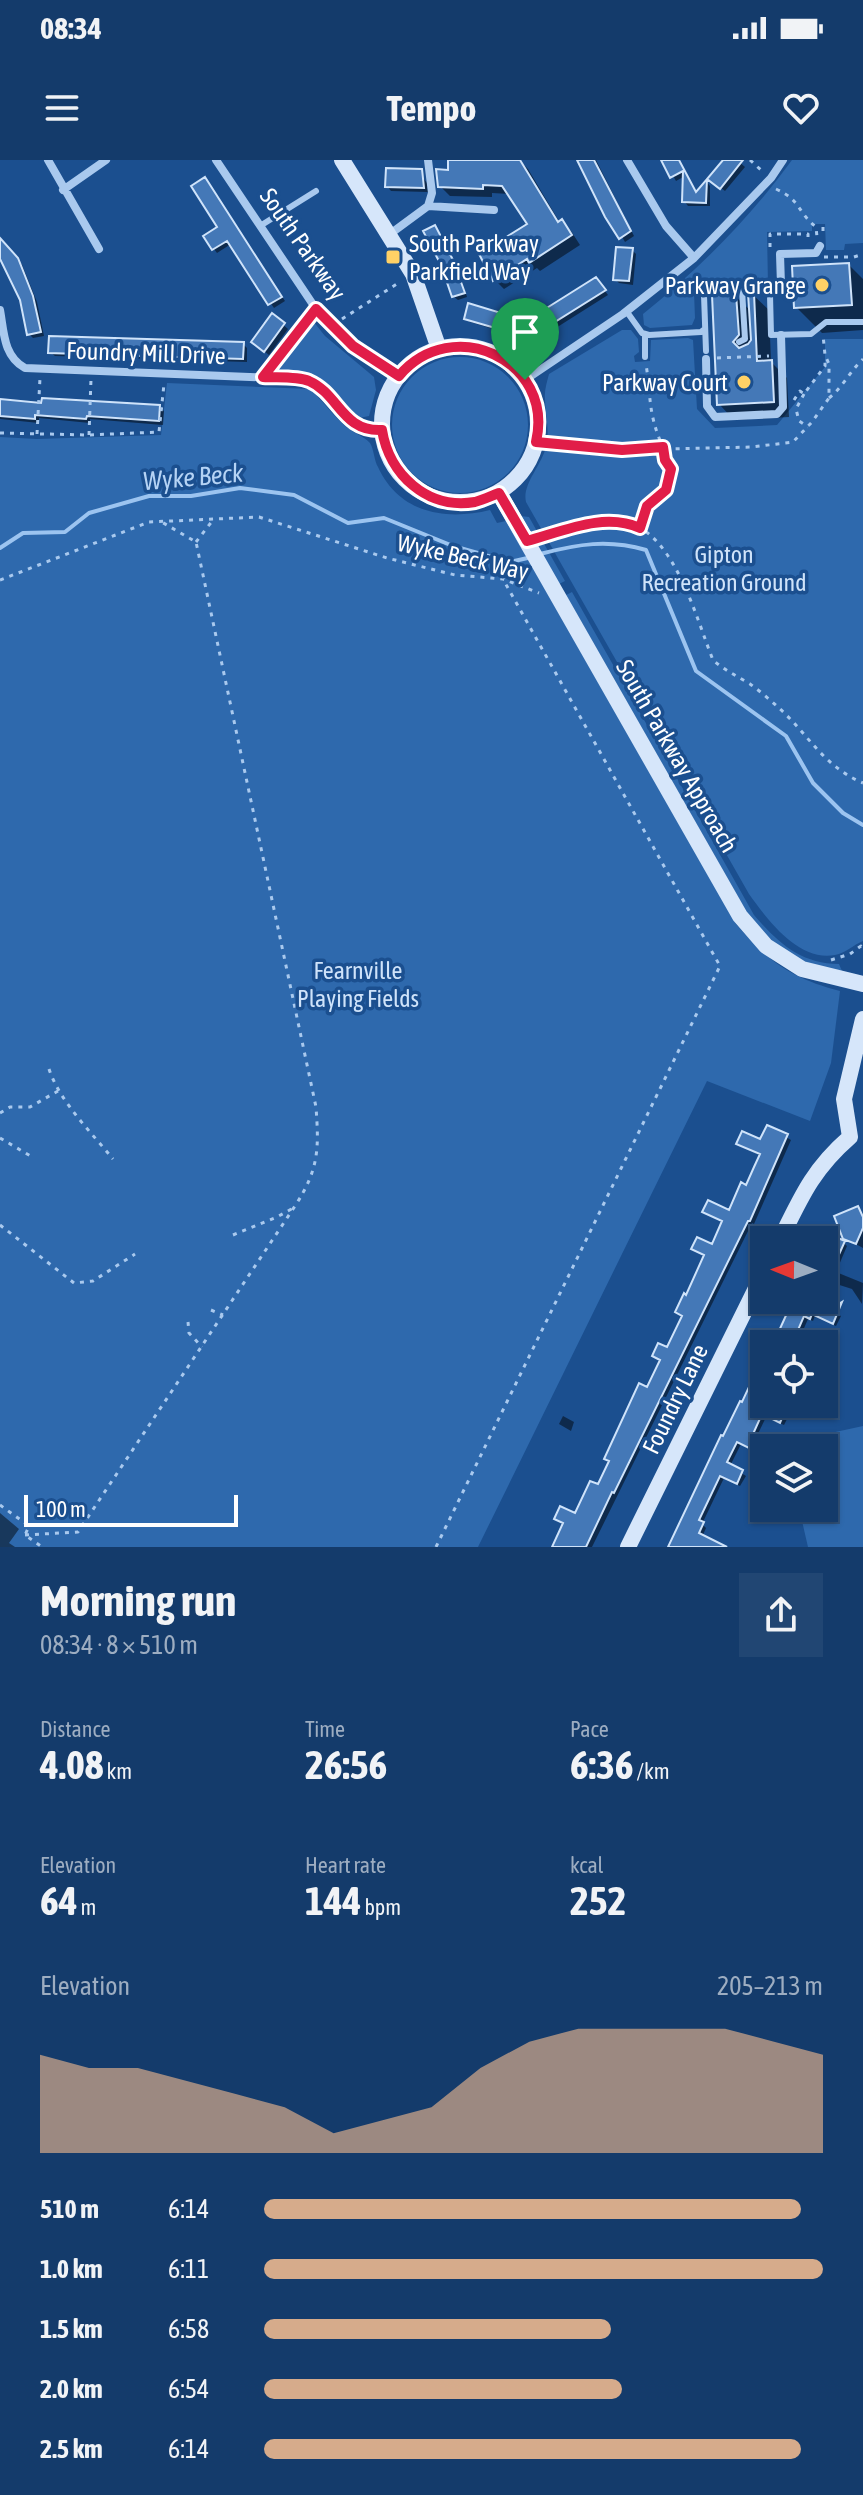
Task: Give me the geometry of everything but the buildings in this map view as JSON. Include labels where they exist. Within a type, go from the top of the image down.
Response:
[{"type":"street","points":[[48,160],[99,249]]},
{"type":"street","points":[[63,190],[106,160]]},
{"type":"street","name":"South Parkway","points":[[216,160],[316,309],[353,346],[399,376]]},
{"type":"street","points":[[342,160],[413,274],[439,349]]},
{"type":"street","points":[[390,234],[428,206],[432,193],[429,160]]},
{"type":"street","points":[[627,160],[666,226],[694,258]]},
{"type":"street","points":[[525,380],[627,312],[694,258],[769,180],[783,160]]},
{"type":"street","points":[[428,206],[494,210]]},
{"type":"street","points":[[781,285],[780,254],[816,253],[820,246]]},
{"type":"street","points":[[0,310],[11,357],[25,368],[37,370]]},
{"type":"street","points":[[706,355],[707,406],[715,417],[777,414],[783,407],[781,335]]},
{"type":"street","points":[[462,346],[486,350],[511,364],[525,380],[536,403],[539,429],[533,455],[519,477],[499,493],[476,502],[452,503],[428,496],[408,483],[393,464],[382,430],[387,397],[399,376],[417,359],[439,349],[462,346]]},
{"type":"street","name":"Foundry Mill Drive","points":[[37,370],[303,379],[312,383],[350,421],[366,429],[382,430]]},
{"type":"street","name":"South Parkway Approach","points":[[499,493],[740,916],[766,946],[802,969],[863,984]]},
{"type":"street","points":[[863,1019],[844,1099],[850,1137],[863,1148]]},
{"type":"street","points":[[787,1226],[812,1176],[830,1154],[850,1137]]},
{"type":"street","name":"Foundry Lane","points":[[628,1547],[750,1300]]},
{"type":"lane","points":[[260,226],[316,191]]},
{"type":"lane","points":[[706,355],[704,295],[714,285],[737,286],[742,290],[745,339],[739,342]]},
{"type":"lane","points":[[770,295],[771,335],[811,334],[826,322],[863,322]]},
{"type":"lane","points":[[627,312],[645,334],[645,357]]},
{"type":"lane","points":[[645,334],[701,332],[705,329]]},
{"type":"path","points":[[750,160],[798,203],[804,217],[816,227],[820,246]]},
{"type":"path","points":[[820,246],[823,227]]},
{"type":"path","points":[[770,234],[770,248]]},
{"type":"path","points":[[854,257],[863,259]]},
{"type":"path","points":[[332,325],[413,274]]},
{"type":"path","points":[[263,377],[316,309]]},
{"type":"path","points":[[706,355],[781,355]]},
{"type":"path","points":[[808,427],[799,421],[796,409],[825,366],[825,355]]},
{"type":"path","points":[[829,398],[840,390],[850,371],[863,359]]},
{"type":"path","points":[[37,370],[37,434]]},
{"type":"path","points":[[89,435],[92,372]]},
{"type":"path","points":[[0,433],[89,435],[159,432],[165,375]]},
{"type":"path","points":[[640,528],[647,506],[666,490],[671,469],[650,417],[648,379]]},
{"type":"path","points":[[783,407],[790,406],[800,391],[804,394]]},
{"type":"path","points":[[536,442],[622,450],[681,448]]},
{"type":"path","name":"Wyke Beck Way","points":[[0,580],[149,522],[259,517],[387,558],[455,575],[503,579],[545,596],[556,592]]},
{"type":"path","points":[[196,542],[215,519]]},
{"type":"path","points":[[25,1535],[78,1532],[309,1184],[319,1148],[316,1107],[196,542],[160,521]]},
{"type":"path","points":[[529,545],[599,521],[626,522],[650,533],[671,560],[713,660],[752,685],[782,711],[814,749],[863,783]]},
{"type":"path","points":[[436,1547],[720,966],[503,579]]},
{"type":"path","points":[[825,960],[850,954],[861,946],[863,948]]},
{"type":"path","points":[[836,959],[843,963]]},
{"type":"path","points":[[49,1069],[58,1091],[113,1159]]},
{"type":"path","points":[[0,1113],[10,1107],[30,1107],[58,1091]]},
{"type":"path","points":[[0,1138],[34,1158]]},
{"type":"path","points":[[233,1235],[295,1206]]},
{"type":"path","points":[[0,1225],[74,1283],[93,1281],[135,1254]]},
{"type":"path","points":[[211,1310],[223,1315]]},
{"type":"path","points":[[188,1322],[189,1333],[202,1347]]},
{"type":"path","points":[[0,1505],[29,1526],[25,1535]]},
{"type":"path","points":[[25,1535],[42,1547]]},
{"type":"green space","points":[[792,160],[863,160],[863,243],[845,244],[844,250],[826,250],[825,224],[812,224],[812,231],[767,232],[768,285],[745,286],[738,279],[703,281],[694,292],[695,318],[692,325],[650,328],[644,325],[643,314],[723,242]]},
{"type":"green space","points":[[313,321],[325,336],[374,377],[376,390],[369,416],[356,416],[319,380],[297,373],[276,372],[274,368],[308,322]]},
{"type":"green space","name":"Gipton Recreation Ground","points":[[622,330],[631,330],[638,339],[639,352],[634,356],[635,362],[650,361],[651,340],[693,340],[697,409],[715,428],[777,425],[825,367],[825,339],[863,339],[863,941],[839,954],[821,955],[796,945],[774,926],[749,894],[526,502],[527,489],[547,443],[545,396],[549,374]]},
{"type":"green space","points":[[460,357],[486,362],[508,377],[523,399],[528,425],[523,451],[508,473],[486,488],[460,493],[434,488],[412,473],[397,451],[392,425],[397,399],[412,377],[434,362]]},
{"type":"green space","name":"Fearnville Playing Fields","points":[[167,383],[310,389],[344,425],[370,443],[387,483],[411,504],[440,513],[490,510],[497,523],[506,521],[736,924],[759,949],[782,967],[840,991],[831,1063],[810,1121],[707,1081],[478,1547],[0,1547],[0,437],[37,439],[161,435]]},
{"type":"green space","points":[[521,516],[529,517],[565,581],[559,584]]},
{"type":"green space","points":[[572,592],[754,915],[791,950],[813,960],[839,964],[842,971],[815,966],[791,955],[750,918],[566,595]]},
{"type":"green space","points":[[863,1426],[863,1547],[808,1547],[802,1522],[838,1522],[838,1434],[826,1434]]},
{"type":"waterway","name":"Wyke Beck","points":[[0,548],[23,533],[65,532],[89,513],[149,496],[191,496],[240,488],[294,495],[348,523],[384,518],[453,546],[510,562],[532,557]]},
{"type":"waterway","name":"Wyke Beck","points":[[540,554],[593,544],[646,550],[696,671],[786,736],[813,783],[843,813],[863,825]]},
{"type":"place","name":"South Parkway Parkfield Way","points":[[393,257]]},
{"type":"place","name":"Parkway Grange","points":[[822,285]]},
{"type":"place","name":"Parkway Court","points":[[744,382]]},
{"type":"route","points":[[316,309],[353,346],[399,376],[417,359],[439,349],[462,346],[500,356],[525,380],[536,403],[539,429],[536,442],[573,443],[622,450],[663,447],[665,460],[671,469],[666,490],[647,506],[640,528],[626,522],[599,521],[527,541],[499,493],[476,502],[452,503],[428,496],[408,483],[393,464],[382,430],[366,429],[350,421],[312,383],[303,379],[263,377],[316,309]]}]
